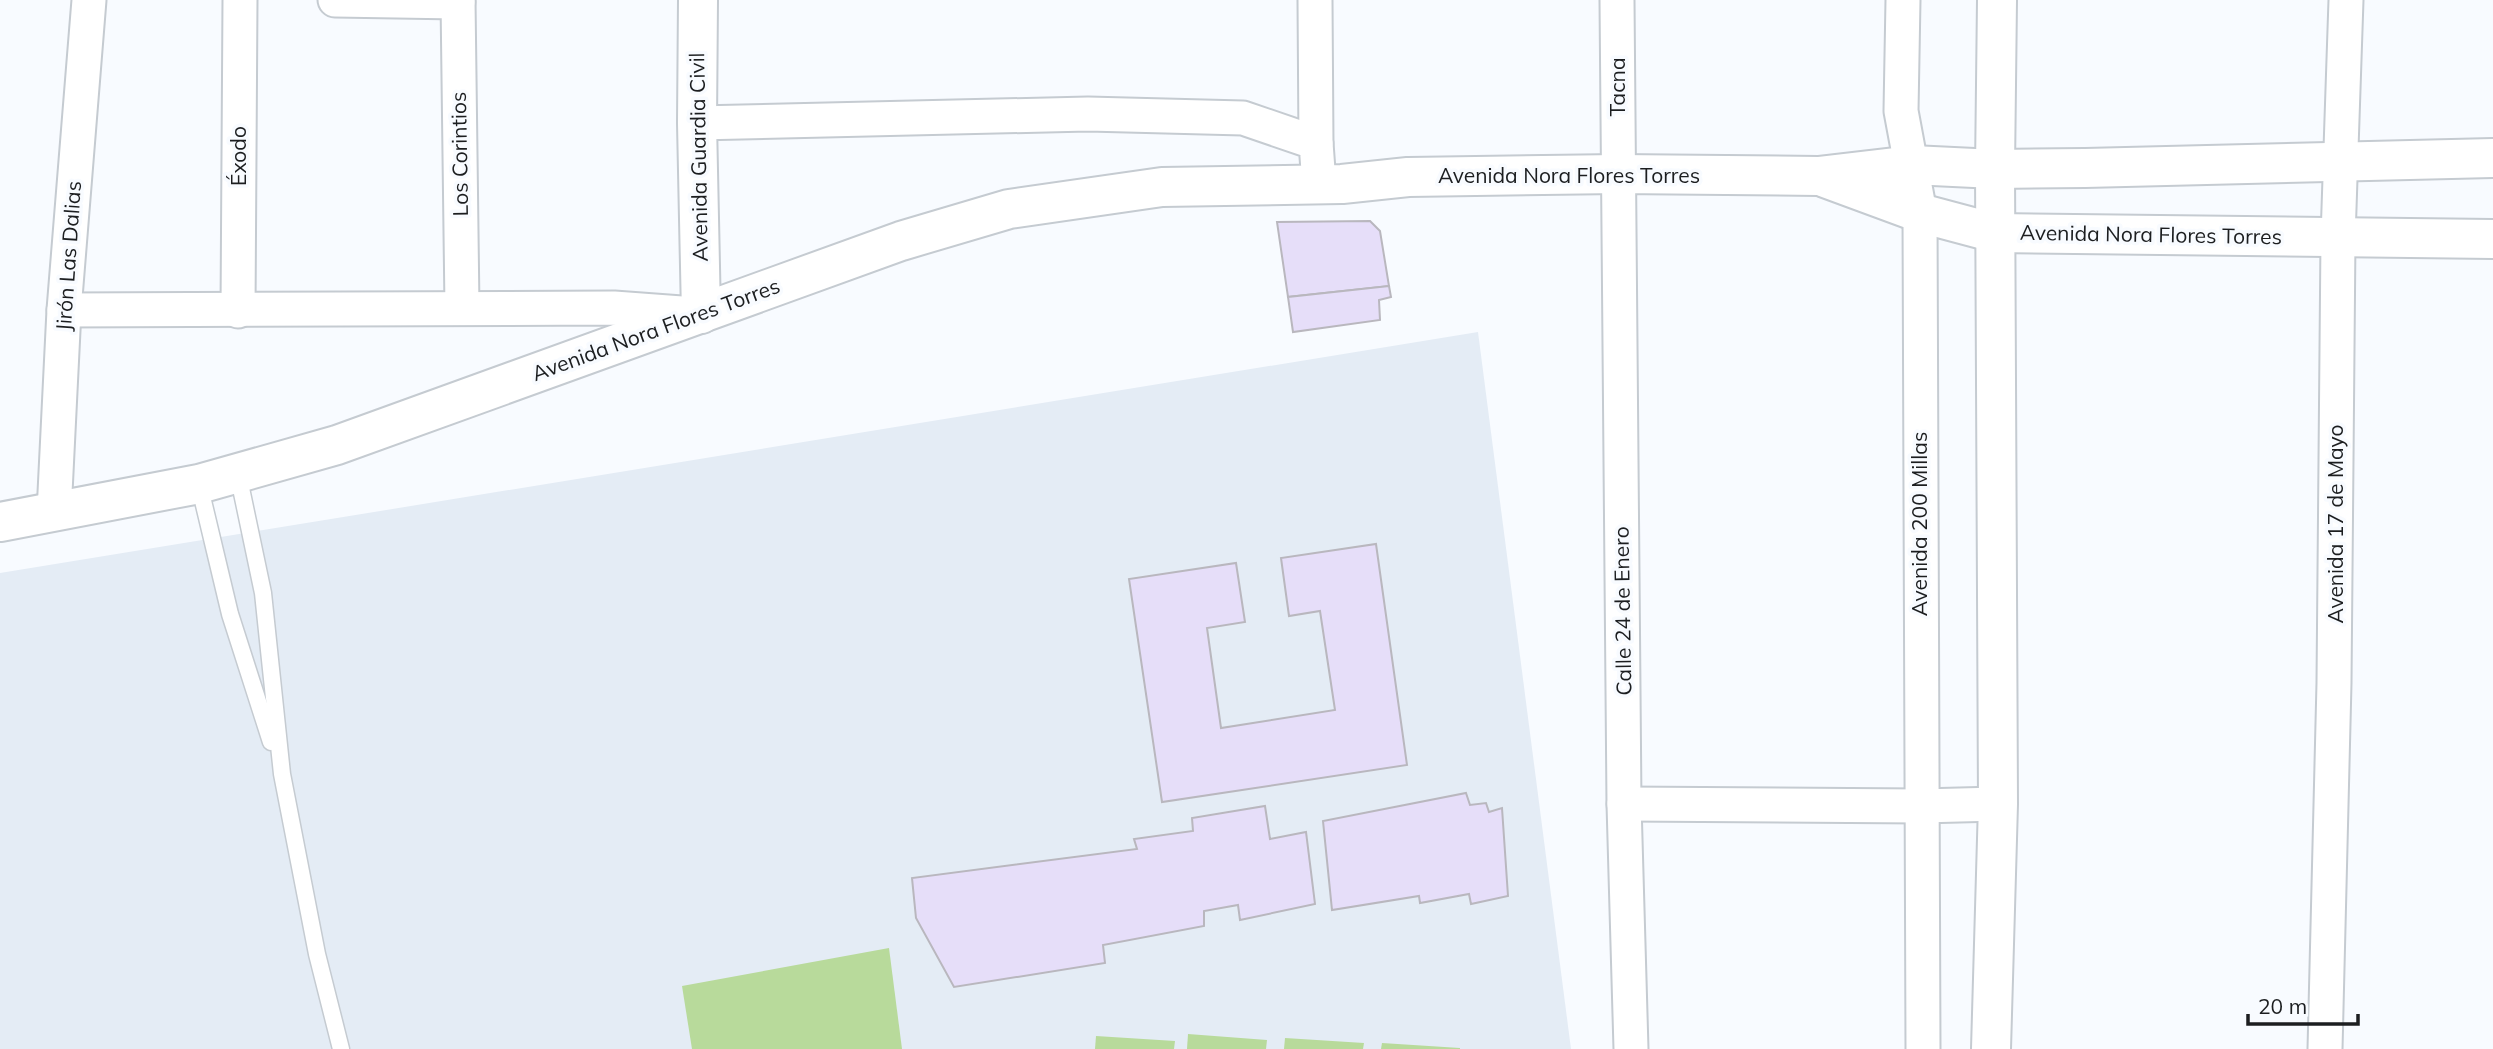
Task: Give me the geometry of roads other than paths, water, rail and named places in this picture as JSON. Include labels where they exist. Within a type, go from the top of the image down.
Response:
[{"type":"street","name":"Jirón Las Dalias","points":[[54,513],[64,310],[89,0]]},
{"type":"street","name":"Éxodo","points":[[238,311],[240,0]]},
{"type":"street","points":[[335,0],[458,1]]},
{"type":"street","name":"Avenida Guardia Civil","points":[[698,0],[697,123],[701,314]]},
{"type":"street","points":[[1315,0],[1316,143],[1320,184]]},
{"type":"street","name":"Tacna","points":[[1617,0],[1618,174]]},
{"type":"street","name":"Avenida 200 Millas","points":[[1903,0],[1901,111],[1920,213],[1923,1049]]},
{"type":"street","points":[[1991,1049],[1998,804],[1995,233],[1997,0]]},
{"type":"street","name":"Avenida 17 de Mayo","points":[[2325,1049],[2334,683],[2338,238],[2346,0]]},
{"type":"street","name":"Los Corintios","points":[[458,1],[462,308]]},
{"type":"street","points":[[697,123],[1088,114],[1218,117],[1242,118],[1316,143]]},
{"type":"street","name":"Avenida Nora Flores Torres","points":[[0,522],[199,484],[337,445],[901,241],[1009,209],[1162,187],[1342,184],[1408,177],[1618,174],[1818,176],[1912,165],[1995,169],[2493,158]]},
{"type":"street","name":"Calle 24 de Enero","points":[[1618,174],[1625,804],[1631,1049]]},
{"type":"street","name":"Avenida Nora Flores Torres","points":[[1818,176],[1920,213],[1995,233],[2493,239]]},
{"type":"street","points":[[64,310],[614,308],[701,314]]},
{"type":"street","points":[[1625,804],[1998,804]]},
{"type":"lane","points":[[238,474],[262,593],[282,774],[317,954],[341,1049]]},
{"type":"lane","points":[[199,484],[230,614],[282,774]]}]
